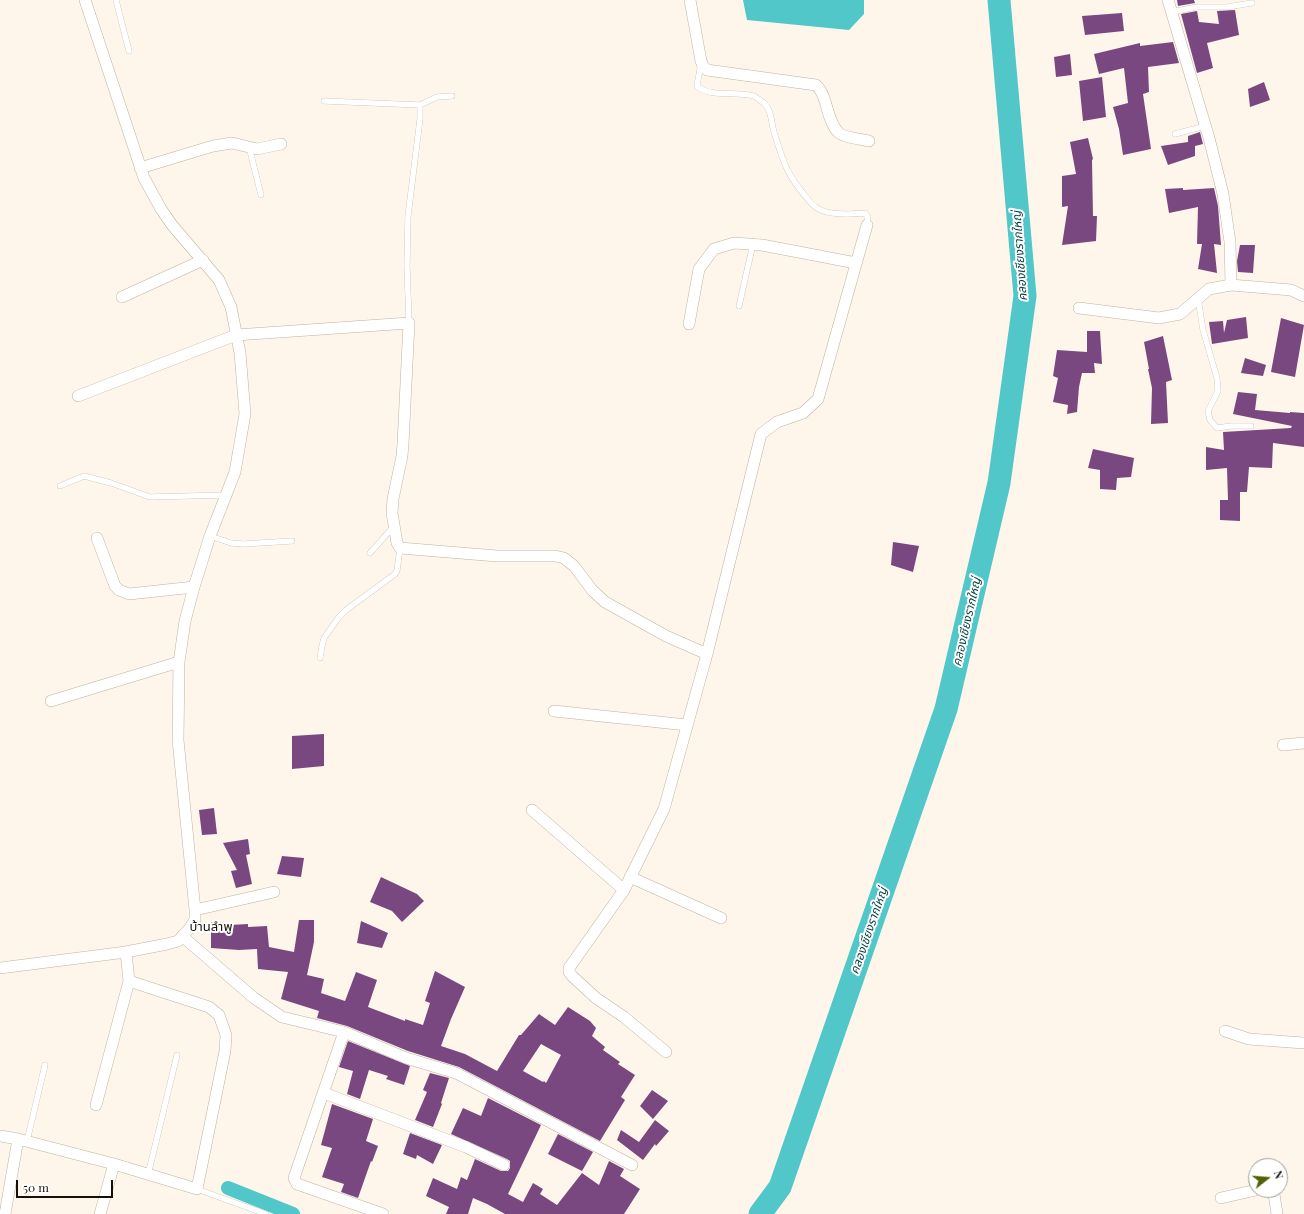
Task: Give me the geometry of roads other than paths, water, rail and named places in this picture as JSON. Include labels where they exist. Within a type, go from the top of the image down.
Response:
[{"type":"street","points":[[0,968],[126,952],[167,944],[178,941],[195,920],[178,744],[179,662],[185,621],[194,587],[210,536],[235,472],[245,414],[240,354],[231,307],[219,280],[172,225],[161,209],[144,178],[85,0]]},
{"type":"street","points":[[690,0],[701,61],[707,70],[816,85],[819,88],[832,123],[839,133],[852,138],[869,141]]},
{"type":"street","points":[[1168,0],[1205,126],[1223,194],[1230,242],[1231,285]]},
{"type":"street","points":[[140,168],[219,145],[232,143],[257,149],[281,144]]},
{"type":"street","points":[[666,1052],[624,1017],[596,998],[582,986],[569,972],[569,968],[624,890],[664,809],[707,654],[760,434],[777,422],[803,413],[818,399],[867,225]]},
{"type":"street","points":[[688,324],[699,270],[714,249],[734,243],[753,244],[856,263]]},
{"type":"street","points":[[122,297],[203,260]]},
{"type":"street","points":[[1079,308],[1159,318],[1180,314],[1209,289],[1231,285],[1291,290],[1304,296]]},
{"type":"street","points":[[78,396],[236,335],[409,323],[402,456],[393,499],[392,513],[397,543],[400,548],[497,556],[555,556],[564,558],[574,566],[592,590],[605,602],[666,636],[707,654]]},
{"type":"street","points":[[96,538],[115,586],[122,592],[129,594],[194,587]]},
{"type":"street","points":[[51,701],[179,662]]},
{"type":"street","points":[[554,711],[687,725]]},
{"type":"street","points":[[1283,745],[1304,743]]},
{"type":"street","points":[[532,810],[624,890]]},
{"type":"street","points":[[630,877],[721,918]]},
{"type":"street","points":[[195,910],[274,892]]},
{"type":"street","points":[[182,936],[254,998],[282,1017],[344,1032],[406,1058],[456,1073],[632,1165]]},
{"type":"street","points":[[96,1104],[129,981],[126,952]]},
{"type":"street","points":[[0,1136],[23,1140],[114,1164],[197,1190],[225,1051],[226,1035],[219,1016],[209,1007],[129,981]]},
{"type":"street","points":[[1225,1031],[1249,1039],[1304,1043]]},
{"type":"street","points":[[344,1032],[295,1174],[295,1180],[297,1184],[383,1214]]},
{"type":"street","points":[[324,1093],[466,1147],[504,1165]]},
{"type":"street","points":[[5,1214],[23,1140]]},
{"type":"street","points":[[100,1214],[114,1164]]},
{"type":"street","points":[[1221,1198],[1248,1192]]},
{"type":"street","points":[[1275,1198],[1277,1214]]},
{"type":"lane","points":[[116,0],[129,51]]},
{"type":"lane","points":[[1172,12],[1197,7],[1227,7],[1252,3]]},
{"type":"lane","points":[[701,61],[697,86],[700,89],[708,92],[754,96],[765,104],[770,112],[773,129],[783,162],[792,179],[817,208],[834,214],[865,213],[868,217],[867,225]]},
{"type":"lane","points":[[324,101],[420,107],[437,97],[452,96]]},
{"type":"lane","points":[[409,323],[407,266],[408,216],[420,119],[420,107]]},
{"type":"lane","points":[[1175,134],[1205,126]]},
{"type":"lane","points":[[249,147],[261,195]]},
{"type":"lane","points":[[739,306],[753,244]]},
{"type":"lane","points":[[1198,298],[1203,330],[1217,378],[1218,392],[1208,411],[1210,420],[1217,428],[1230,426],[1251,426]]},
{"type":"lane","points":[[60,486],[84,476],[111,483],[150,497],[226,495]]},
{"type":"lane","points":[[370,552],[394,526]]},
{"type":"lane","points":[[210,536],[231,543],[243,544],[292,541]]},
{"type":"lane","points":[[320,658],[324,638],[339,617],[346,610],[395,574],[397,571],[400,548]]},
{"type":"lane","points":[[148,1175],[177,1055]]},
{"type":"lane","points":[[23,1140],[45,1065]]},
{"type":"lane","points":[[197,1190],[266,1214]]},
{"type":"water","points":[[743,0],[864,0],[864,14],[849,30],[747,20]]},
{"type":"waterway","name":"คลองเชียงรากใหญ่","points":[[760,1214],[780,1187],[946,709],[999,483],[1025,296],[999,0]]},
{"type":"waterway","points":[[228,1188],[293,1214]]},
{"type":"district","name":"บ้านลำพู","points":[[211,927]]}]
